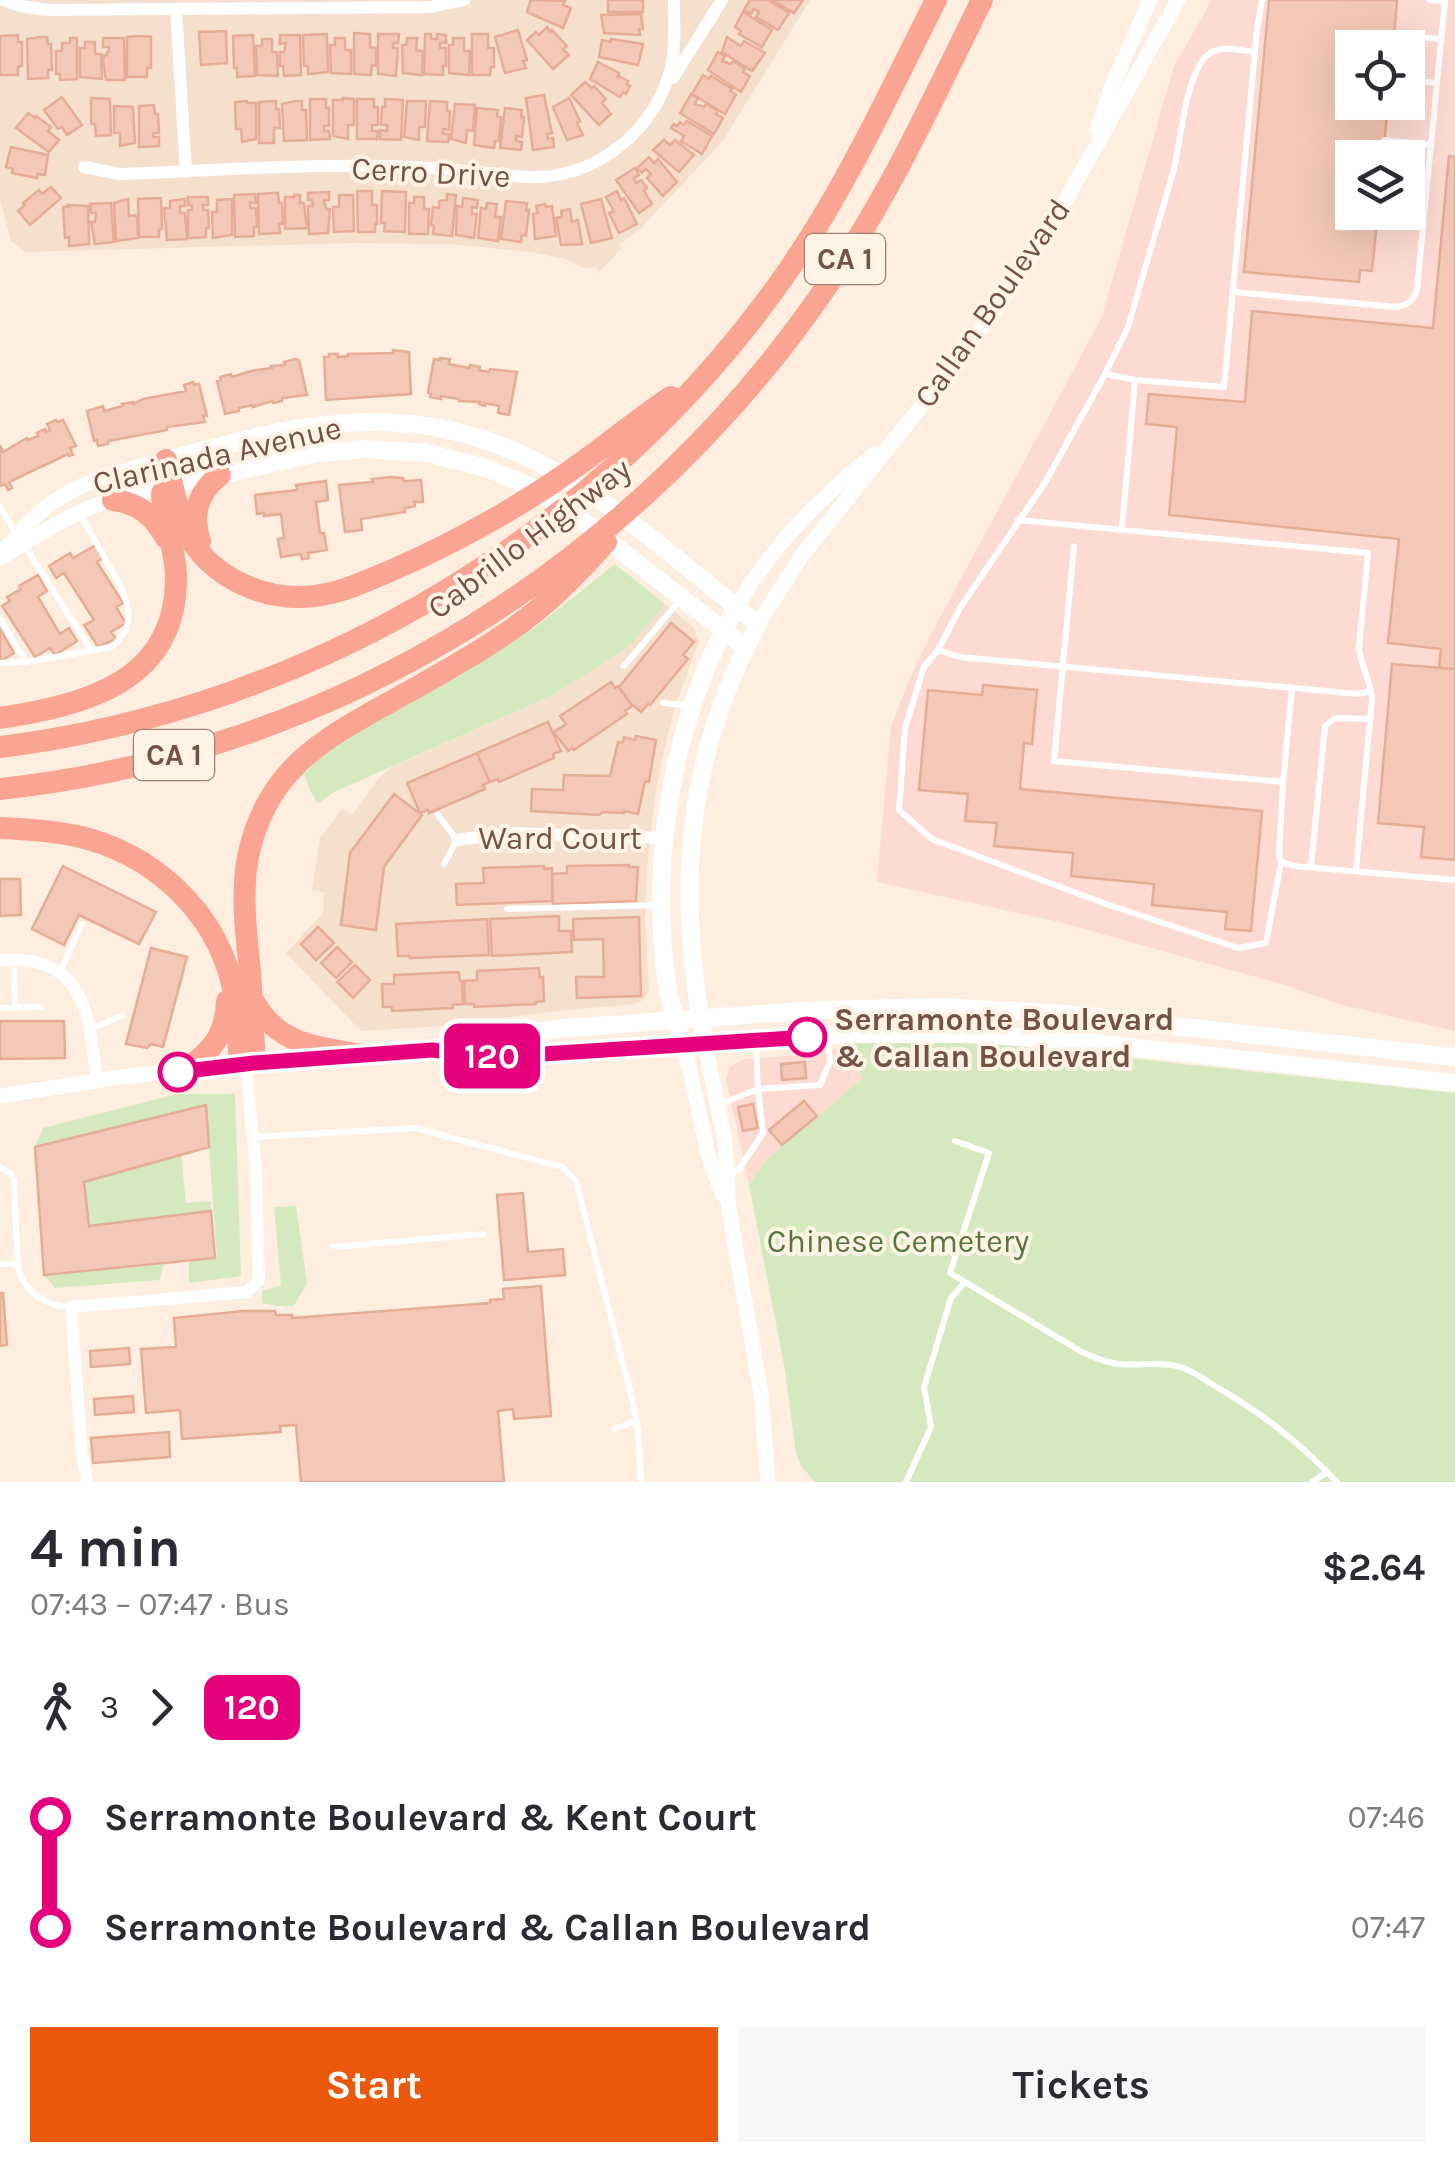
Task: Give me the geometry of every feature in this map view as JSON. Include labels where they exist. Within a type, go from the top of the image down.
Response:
[{"type":"highway","name":"CA 1","points":[[616,451],[708,373],[765,302],[816,228],[862,148],[936,0]]},
{"type":"highway","name":"Cabrillo Highway","points":[[0,789],[134,766],[282,721],[424,656],[561,576],[717,424],[796,329],[896,172],[982,0]]},
{"type":"highway","name":"Cabrillo Highway","points":[[0,748],[117,727],[175,710],[318,657],[400,617],[520,542],[571,504],[616,451]]},
{"type":"highway","points":[[166,460],[168,487],[189,536],[206,558],[242,584],[272,595],[300,598],[328,594],[404,566],[616,451]]},
{"type":"highway","points":[[220,475],[203,492],[196,520],[204,548],[224,572]]},
{"type":"highway","points":[[0,718],[81,701],[110,690],[148,658],[164,633],[175,597],[176,575],[162,502],[168,487]]},
{"type":"highway","points":[[113,500],[136,505],[154,519],[168,545],[176,575]]},
{"type":"highway","points":[[247,1063],[252,998],[244,908],[248,859],[262,814],[286,776],[328,738],[534,614],[561,576]]},
{"type":"highway","points":[[0,828],[67,834],[103,844],[153,868],[177,888],[197,912],[225,962],[247,1063]]},
{"type":"highway","points":[[184,1071],[213,1046],[226,1019],[226,985],[214,939]]},
{"type":"highway","points":[[252,998],[265,1019],[281,1034],[304,1044],[360,1056]]},
{"type":"main road","name":"Clarinada Avenue","points":[[166,460],[344,423],[418,424],[464,434],[524,454],[576,482],[758,624]]},
{"type":"main road","name":"Clarinada Avenue","points":[[220,475],[303,456],[395,449],[456,459],[501,473],[529,486],[588,525],[745,647]]},
{"type":"main road","name":"Callan Boulevard","points":[[684,1045],[665,972],[661,906],[664,838],[672,783],[692,706],[736,606]]},
{"type":"main road","name":"Callan Boulevard","points":[[705,1044],[688,923],[692,826],[712,731],[758,624]]},
{"type":"main road","points":[[247,1063],[432,1050],[479,1038],[541,1030],[881,1006],[1004,1009],[1128,1020],[1455,1057]]},
{"type":"main road","points":[[432,1050],[480,1056],[828,1035],[1019,1036],[1455,1083]]},
{"type":"street","points":[[2,0],[47,10],[431,7],[464,0]]},
{"type":"street","name":"Cerro Drive","points":[[653,110],[672,65],[674,0]]},
{"type":"street","name":"Cerro Drive","points":[[84,167],[120,174],[386,166],[512,177],[565,174],[614,151],[636,132],[722,0]]},
{"type":"street","name":"Callan Boulevard","points":[[1086,162],[1112,84],[1150,0]]},
{"type":"street","name":"Callan Boulevard","points":[[758,624],[794,568],[1012,287],[1178,0]]},
{"type":"street","points":[[176,10],[186,172]]},
{"type":"street","name":"Callan Boulevard","points":[[736,606],[772,554],[814,506],[893,439]]},
{"type":"street","name":"Clarinada Avenue","points":[[0,556],[20,540],[48,506],[83,485],[166,460]]},
{"type":"street","name":"Clarinada Avenue","points":[[20,540],[113,500],[220,475]]},
{"type":"street","name":"Ward Court","points":[[457,840],[510,833],[664,838]]},
{"type":"street","points":[[7,960],[42,964],[60,972],[74,986],[82,1000],[97,1080]]},
{"type":"street","name":"Callan Boulevard","points":[[705,1044],[726,1153],[729,1210],[764,1410],[768,1482]]},
{"type":"street","name":"Callan Boulevard","points":[[684,1045],[709,1158],[729,1210]]},
{"type":"street","points":[[0,1096],[97,1080],[247,1063],[260,1273],[256,1284],[247,1292],[71,1306],[82,1454],[88,1482]]},
{"type":"lane","points":[[1106,374],[1224,387],[1245,209],[1262,0]]},
{"type":"lane","points":[[1425,211],[1445,1],[1429,0]]},
{"type":"lane","points":[[1425,38],[1441,40]]},
{"type":"lane","points":[[1255,52],[1212,51],[1197,69],[1186,104],[1180,146],[1128,327],[1046,481],[924,667],[905,728],[899,810],[932,838],[1106,904],[1238,948],[1266,943],[1281,862],[1282,782],[1292,688]]},
{"type":"lane","points":[[1425,82],[1437,83]]},
{"type":"lane","points":[[1425,145],[1431,146]]},
{"type":"lane","points":[[1233,292],[1406,306],[1417,289],[1423,230]]},
{"type":"lane","points":[[1122,530],[1135,380]]},
{"type":"lane","points":[[0,507],[92,651]]},
{"type":"lane","points":[[0,663],[92,651],[111,647],[120,640],[128,621],[128,601],[80,512]]},
{"type":"lane","points":[[1018,520],[1368,553],[1360,658],[1371,691],[1371,719],[1356,870]]},
{"type":"lane","points":[[1074,546],[1054,760],[1282,782]]},
{"type":"lane","points":[[624,666],[682,598]]},
{"type":"lane","points":[[0,619],[26,662]]},
{"type":"lane","points":[[938,650],[960,658],[1358,694],[1371,691]]},
{"type":"lane","points":[[663,703],[692,706]]},
{"type":"lane","points":[[1312,868],[1325,726],[1335,718],[1371,719]]},
{"type":"lane","points":[[438,815],[457,840],[444,864]]},
{"type":"lane","points":[[1281,862],[1454,880]]},
{"type":"lane","points":[[507,910],[661,906]]},
{"type":"lane","points":[[60,972],[82,924]]},
{"type":"lane","points":[[7,960],[15,1008]]},
{"type":"lane","points":[[0,1008],[41,1007]]},
{"type":"lane","points":[[89,1030],[122,1016]]},
{"type":"lane","points":[[717,1105],[758,1088],[820,1085],[830,1062],[828,1035]]},
{"type":"lane","points":[[727,1176],[739,1169],[764,1133],[756,1040]]},
{"type":"lane","points":[[252,1137],[416,1128],[562,1167],[576,1181],[636,1420],[641,1482]]},
{"type":"lane","points":[[955,1141],[989,1152],[950,1273],[1082,1352],[1106,1362],[1180,1367],[1197,1375],[1282,1428],[1337,1482]]},
{"type":"lane","points":[[0,1168],[14,1180],[22,1281],[48,1304],[71,1306]]},
{"type":"lane","points":[[334,1248],[483,1234]]},
{"type":"lane","points":[[0,1264],[18,1264]]},
{"type":"lane","points":[[906,1482],[931,1427],[924,1387],[951,1298],[965,1282]]},
{"type":"lane","points":[[614,1429],[636,1420]]},
{"type":"lane","points":[[1312,1482],[1327,1472]]},
{"type":"shaded area","points":[[0,0],[810,0],[722,142],[639,230],[619,244],[621,249],[598,273],[596,267],[583,268],[566,259],[531,252],[451,244],[25,252],[11,241],[0,198]]},
{"type":"shaded area","points":[[1212,0],[1455,0],[1455,1031],[1342,1005],[1285,985],[1059,922],[877,882],[891,727],[908,682],[1101,319],[1174,66]]},
{"type":"shaded area","points":[[665,604],[693,627],[699,641],[674,710],[654,804],[645,917],[649,993],[640,1002],[628,1005],[361,1031],[286,953],[323,913],[324,892],[312,890],[320,838],[342,809],[352,815],[390,768],[553,695],[630,646]]},
{"type":"shaded area","points":[[844,1048],[863,1078],[767,1159],[749,1185],[726,1079],[730,1067],[744,1059]]},
{"type":"green space","points":[[615,564],[665,604],[630,646],[553,695],[334,792],[318,804],[304,774],[328,749],[505,647]]},
{"type":"green space","name":"Chinese Cemetery","points":[[841,1044],[997,1044],[1455,1093],[1455,1482],[815,1482],[796,1454],[785,1370],[749,1185],[767,1159],[863,1078]]},
{"type":"green space","points":[[177,1094],[235,1094],[241,1276],[189,1283],[189,1262],[217,1258],[206,1106],[35,1147],[43,1128]]},
{"type":"green space","points":[[181,1155],[186,1203],[211,1201],[211,1211],[89,1226],[84,1182]]},
{"type":"green space","points":[[296,1206],[307,1283],[294,1306],[262,1303],[262,1291],[281,1285],[274,1207]]},
{"type":"green space","points":[[163,1265],[160,1280],[55,1288],[44,1275]]},
{"type":"building","points":[[531,0],[565,1],[563,5],[571,8],[563,28],[527,12]]},
{"type":"building","points":[[608,0],[643,0],[643,12],[608,12]]},
{"type":"building","points":[[750,0],[768,0],[789,13],[778,30],[756,17],[759,12],[754,9],[751,14],[744,10]]},
{"type":"building","points":[[772,0],[803,0],[794,13]]},
{"type":"building","points":[[1269,0],[1397,0],[1394,30],[1335,30],[1335,120],[1386,120],[1385,140],[1335,140],[1335,230],[1376,230],[1372,271],[1360,270],[1359,282],[1244,272]]},
{"type":"building","points":[[743,12],[772,30],[762,47],[739,34],[741,31],[735,27]]},
{"type":"building","points":[[641,14],[640,35],[604,33],[601,15]]},
{"type":"building","points":[[547,27],[567,46],[563,49],[569,55],[553,69],[527,40]]},
{"type":"building","points":[[518,30],[526,68],[505,73],[495,37]]},
{"type":"building","points":[[226,31],[227,63],[201,65],[199,32]]},
{"type":"building","points":[[354,33],[370,34],[370,47],[376,48],[376,66],[372,65],[371,75],[354,74]]},
{"type":"building","points":[[327,34],[328,72],[308,74],[303,35]]},
{"type":"building","points":[[378,34],[399,34],[398,43],[393,43],[393,48],[398,48],[396,76],[378,74]]},
{"type":"building","points":[[425,34],[431,34],[431,39],[437,39],[437,34],[446,35],[446,43],[440,43],[440,48],[446,48],[443,75],[424,74]]},
{"type":"building","points":[[472,34],[488,34],[488,48],[494,48],[490,75],[472,75]]},
{"type":"building","points":[[18,35],[18,42],[22,42],[22,66],[18,67],[18,75],[0,75],[0,36]]},
{"type":"building","points":[[253,35],[255,76],[237,77],[233,36]]},
{"type":"building","points":[[280,35],[300,35],[301,75],[284,76],[280,52],[284,52],[286,43],[280,44]]},
{"type":"building","points":[[47,37],[52,70],[48,70],[48,78],[28,79],[27,39]]},
{"type":"building","points":[[127,37],[151,37],[151,68],[147,68],[147,77],[127,77]]},
{"type":"building","points":[[727,37],[765,53],[752,71],[722,52]]},
{"type":"building","points":[[70,38],[77,38],[77,79],[60,80],[60,74],[56,74],[56,51],[62,51],[62,43],[70,43]]},
{"type":"building","points":[[103,38],[124,38],[125,80],[106,80],[103,61],[109,47],[103,47]]},
{"type":"building","points":[[335,38],[345,38],[345,50],[351,50],[351,74],[331,73],[330,45],[335,45]]},
{"type":"building","points":[[407,38],[417,38],[416,50],[423,51],[422,75],[403,73],[402,45],[406,45]]},
{"type":"building","points":[[453,38],[464,38],[464,51],[470,51],[469,75],[449,73],[449,45],[453,45]]},
{"type":"building","points":[[262,39],[272,39],[278,76],[257,75],[256,46],[262,46]]},
{"type":"building","points":[[602,40],[643,44],[638,65],[599,57]]},
{"type":"building","points":[[85,42],[95,42],[95,54],[101,54],[102,79],[80,77],[80,48],[85,48]]},
{"type":"building","points":[[718,52],[725,56],[722,61],[733,61],[750,76],[741,92],[708,70]]},
{"type":"building","points":[[598,62],[619,73],[617,78],[628,81],[626,94],[623,92],[620,97],[590,79]]},
{"type":"building","points":[[703,75],[709,79],[711,76],[736,95],[725,114],[692,94]]},
{"type":"building","points":[[585,82],[606,99],[602,103],[611,114],[599,125],[571,95]]},
{"type":"building","points":[[691,94],[698,98],[695,104],[706,104],[723,118],[714,134],[680,113]]},
{"type":"building","points":[[544,95],[552,133],[547,134],[548,139],[553,138],[554,147],[533,150],[526,98]]},
{"type":"building","points":[[62,97],[82,125],[67,135],[44,110]]},
{"type":"building","points":[[91,98],[110,99],[111,135],[96,136],[91,121]]},
{"type":"building","points":[[569,98],[583,135],[567,140],[553,107]]},
{"type":"building","points":[[310,99],[326,99],[329,126],[324,126],[324,131],[329,131],[330,139],[310,140]]},
{"type":"building","points":[[354,99],[354,125],[348,125],[348,139],[333,136],[333,100]]},
{"type":"building","points":[[357,99],[374,99],[374,107],[378,107],[378,125],[372,125],[372,131],[378,131],[377,139],[357,139]]},
{"type":"building","points":[[385,99],[403,100],[401,140],[380,139],[380,130],[387,131],[387,125],[381,125]]},
{"type":"building","points":[[276,101],[280,128],[274,128],[274,143],[259,143],[259,102]]},
{"type":"building","points":[[302,101],[302,110],[306,110],[307,140],[284,141],[282,104]]},
{"type":"building","points":[[407,101],[426,101],[425,127],[419,127],[419,140],[404,137]]},
{"type":"building","points":[[430,101],[447,102],[449,130],[443,129],[443,134],[449,134],[448,142],[427,141]]},
{"type":"building","points":[[235,102],[256,103],[256,139],[242,142],[241,129],[236,129]]},
{"type":"building","points":[[455,104],[475,105],[473,131],[467,130],[466,143],[451,139]]},
{"type":"building","points":[[154,105],[159,133],[153,133],[153,137],[159,137],[159,146],[139,147],[139,106]]},
{"type":"building","points":[[114,106],[133,107],[135,143],[120,146],[120,133],[114,133]]},
{"type":"building","points":[[477,108],[498,110],[497,116],[501,117],[499,141],[495,141],[494,148],[474,145]]},
{"type":"building","points":[[505,108],[522,110],[522,137],[516,136],[516,141],[522,142],[521,150],[500,148]]},
{"type":"building","points":[[28,113],[51,127],[48,131],[59,140],[49,152],[16,128]]},
{"type":"building","points":[[687,121],[712,136],[702,154],[681,141],[684,136],[671,128]]},
{"type":"building","points":[[664,140],[670,145],[675,140],[694,155],[679,172],[653,150]]},
{"type":"building","points":[[11,147],[48,155],[45,175],[38,174],[37,178],[12,173],[13,169],[6,167]]},
{"type":"building","points":[[1449,156],[1455,157],[1455,669],[1439,668],[1441,649],[1388,643],[1399,539],[1169,515],[1177,427],[1146,424],[1149,394],[1245,402],[1252,311],[1433,328]]},
{"type":"building","points":[[649,157],[654,163],[658,159],[677,182],[663,196],[647,178],[651,174],[637,168]]},
{"type":"building","points":[[635,168],[639,175],[634,178],[636,183],[641,180],[652,204],[639,213],[616,180]]},
{"type":"building","points":[[51,187],[61,198],[30,225],[18,211],[39,190],[42,194]]},
{"type":"building","points":[[357,191],[372,191],[372,205],[377,205],[375,232],[358,232]]},
{"type":"building","points":[[382,191],[406,192],[405,232],[384,231]]},
{"type":"building","points":[[617,191],[637,224],[619,233],[606,197]]},
{"type":"building","points":[[329,192],[329,200],[324,200],[326,209],[330,209],[328,233],[309,234],[308,206],[313,206],[308,193]]},
{"type":"building","points":[[278,193],[282,203],[280,233],[259,234],[258,194]]},
{"type":"building","points":[[255,194],[256,203],[250,203],[250,208],[256,208],[254,236],[235,237],[234,195]]},
{"type":"building","points":[[447,194],[456,195],[452,236],[433,234],[433,207],[439,208],[439,201],[447,200]]},
{"type":"building","points":[[300,195],[300,203],[304,203],[307,228],[285,229],[285,197]]},
{"type":"building","points":[[339,195],[353,195],[354,231],[334,232],[333,207],[339,207]]},
{"type":"building","points":[[188,197],[208,197],[208,205],[203,205],[203,210],[208,210],[206,237],[188,238],[188,210],[192,210],[192,205],[188,205]]},
{"type":"building","points":[[414,197],[424,197],[424,209],[429,209],[428,234],[409,234],[409,203],[414,203]]},
{"type":"building","points":[[161,198],[159,237],[139,237],[138,199]]},
{"type":"building","points":[[463,198],[478,200],[477,208],[472,207],[472,214],[477,214],[474,238],[456,235],[457,206],[462,207]]},
{"type":"building","points":[[128,199],[129,216],[137,218],[138,238],[116,241],[114,203]]},
{"type":"building","points":[[185,199],[180,213],[185,213],[187,239],[167,240],[164,208],[170,208],[170,201]]},
{"type":"building","points":[[232,199],[232,235],[213,238],[212,212],[217,212],[217,200]]},
{"type":"building","points":[[601,199],[612,238],[591,243],[581,204]]},
{"type":"building","points":[[506,201],[527,203],[526,236],[522,235],[521,242],[501,239]]},
{"type":"building","points":[[111,203],[114,242],[95,244],[91,222],[95,222],[96,213],[91,213],[90,204]]},
{"type":"building","points":[[487,203],[497,204],[495,217],[501,217],[498,241],[478,238],[481,208],[486,209]]},
{"type":"building","points":[[88,206],[89,244],[69,246],[63,207]]},
{"type":"building","points":[[536,206],[552,206],[556,236],[535,239],[533,214],[538,213]]},
{"type":"building","points":[[570,209],[572,222],[578,220],[582,244],[561,245],[556,218],[562,217],[561,211]]},
{"type":"building","points":[[409,352],[411,394],[326,400],[324,357]]},
{"type":"building","points":[[434,359],[450,359],[449,364],[480,367],[479,370],[489,372],[517,372],[509,415],[498,413],[499,406],[430,397]]},
{"type":"building","points":[[299,360],[307,395],[225,414],[217,381],[220,377],[285,365],[284,362]]},
{"type":"building","points":[[199,384],[205,422],[167,427],[98,446],[94,441],[87,411],[103,406],[104,411],[186,391],[184,385]]},
{"type":"building","points":[[63,420],[76,446],[70,448],[73,455],[9,482],[12,488],[8,490],[5,484],[0,486],[0,445],[3,452],[45,429],[50,430],[47,424]]},
{"type":"building","points":[[390,477],[421,480],[423,502],[414,502],[415,506],[405,508],[405,512],[361,519],[362,530],[345,532],[339,485]]},
{"type":"building","points":[[326,481],[328,500],[316,502],[320,533],[324,533],[327,550],[308,553],[309,558],[302,559],[301,554],[281,557],[281,514],[257,514],[255,495],[297,490],[296,485]]},
{"type":"building","points":[[96,545],[103,558],[97,562],[123,603],[116,607],[126,623],[111,632],[116,639],[98,647],[84,625],[94,620],[64,573],[56,578],[49,566],[70,553],[73,558]]},
{"type":"building","points":[[38,575],[47,591],[38,597],[60,634],[69,628],[77,641],[55,655],[50,648],[35,657],[2,606],[10,601],[7,597],[21,589],[19,586]]},
{"type":"building","points":[[671,623],[694,642],[683,655],[688,659],[641,712],[619,687]]},
{"type":"building","points":[[0,629],[14,653],[1,661],[0,659]]},
{"type":"building","points":[[1392,664],[1455,669],[1455,860],[1421,857],[1424,827],[1378,823]]},
{"type":"building","points":[[611,682],[632,706],[625,711],[627,714],[568,751],[554,732],[566,724],[560,716]]},
{"type":"building","points":[[983,685],[1037,690],[1032,744],[1024,743],[1020,789],[1262,811],[1251,931],[1225,929],[1227,912],[1152,905],[1154,884],[1071,876],[1073,853],[994,846],[997,823],[965,821],[968,794],[919,790],[928,690],[982,695]]},
{"type":"building","points":[[548,722],[561,751],[553,754],[554,758],[499,782],[490,782],[477,753]]},
{"type":"building","points":[[636,736],[656,740],[649,782],[645,781],[638,814],[531,811],[532,789],[563,790],[564,775],[610,776],[618,742],[623,743],[624,737],[635,740]]},
{"type":"building","points":[[477,753],[490,782],[483,785],[485,789],[429,813],[420,813],[407,783]]},
{"type":"building","points":[[394,794],[422,815],[384,867],[376,930],[341,925],[350,853]]},
{"type":"building","points":[[63,866],[156,912],[139,944],[79,915],[64,945],[32,929]]},
{"type":"building","points":[[567,866],[638,867],[636,901],[553,904],[552,874],[567,873]]},
{"type":"building","points":[[483,868],[552,868],[552,901],[457,905],[456,884],[484,883]]},
{"type":"building","points":[[0,879],[20,879],[21,915],[0,916]]},
{"type":"building","points":[[559,916],[559,931],[571,931],[572,952],[492,956],[490,919]]},
{"type":"building","points":[[639,917],[641,996],[577,998],[576,977],[604,977],[603,939],[574,940],[573,919]]},
{"type":"building","points":[[487,919],[489,955],[398,956],[396,924]]},
{"type":"building","points":[[318,927],[334,943],[316,960],[301,944]]},
{"type":"building","points":[[337,947],[352,962],[336,978],[321,963]]},
{"type":"building","points":[[151,948],[187,957],[163,1047],[151,1044],[147,1048],[126,1044]]},
{"type":"building","points":[[355,965],[370,980],[353,998],[337,982]]},
{"type":"building","points":[[539,968],[544,1001],[474,1007],[465,1004],[464,981],[477,980],[477,971]]},
{"type":"building","points":[[456,972],[462,981],[463,1004],[392,1011],[392,1007],[383,1007],[382,984],[394,984],[394,975]]},
{"type":"building","points":[[0,1021],[64,1021],[65,1058],[0,1059]]},
{"type":"building","points":[[805,1062],[806,1078],[782,1080],[781,1064]]},
{"type":"building","points":[[804,1101],[817,1116],[782,1145],[769,1130]]},
{"type":"building","points":[[753,1104],[758,1128],[743,1131],[738,1107]]},
{"type":"building","points":[[206,1105],[209,1147],[84,1182],[89,1226],[211,1211],[215,1258],[44,1275],[35,1147]]},
{"type":"building","points":[[523,1193],[528,1252],[563,1249],[565,1275],[504,1280],[497,1195]]},
{"type":"building","points":[[541,1286],[551,1416],[514,1419],[513,1409],[498,1411],[504,1482],[301,1482],[296,1425],[280,1426],[281,1432],[182,1439],[180,1410],[146,1413],[141,1349],[176,1347],[174,1318],[275,1311],[276,1315],[292,1318],[490,1303],[504,1299],[503,1289]]},
{"type":"building","points":[[0,1293],[7,1345],[0,1346]]},
{"type":"building","points":[[129,1348],[130,1364],[91,1367],[90,1351]]},
{"type":"building","points":[[133,1396],[134,1412],[95,1415],[94,1399]]},
{"type":"building","points":[[169,1432],[170,1457],[93,1463],[91,1438]]},
{"type":"bus line","name":"120","points":[[178,1072],[432,1050],[480,1056],[543,1054],[807,1037]]},
{"type":"place","name":"Serramonte Boulevard & Callan Boulevard","points":[[807,1037]]}]
